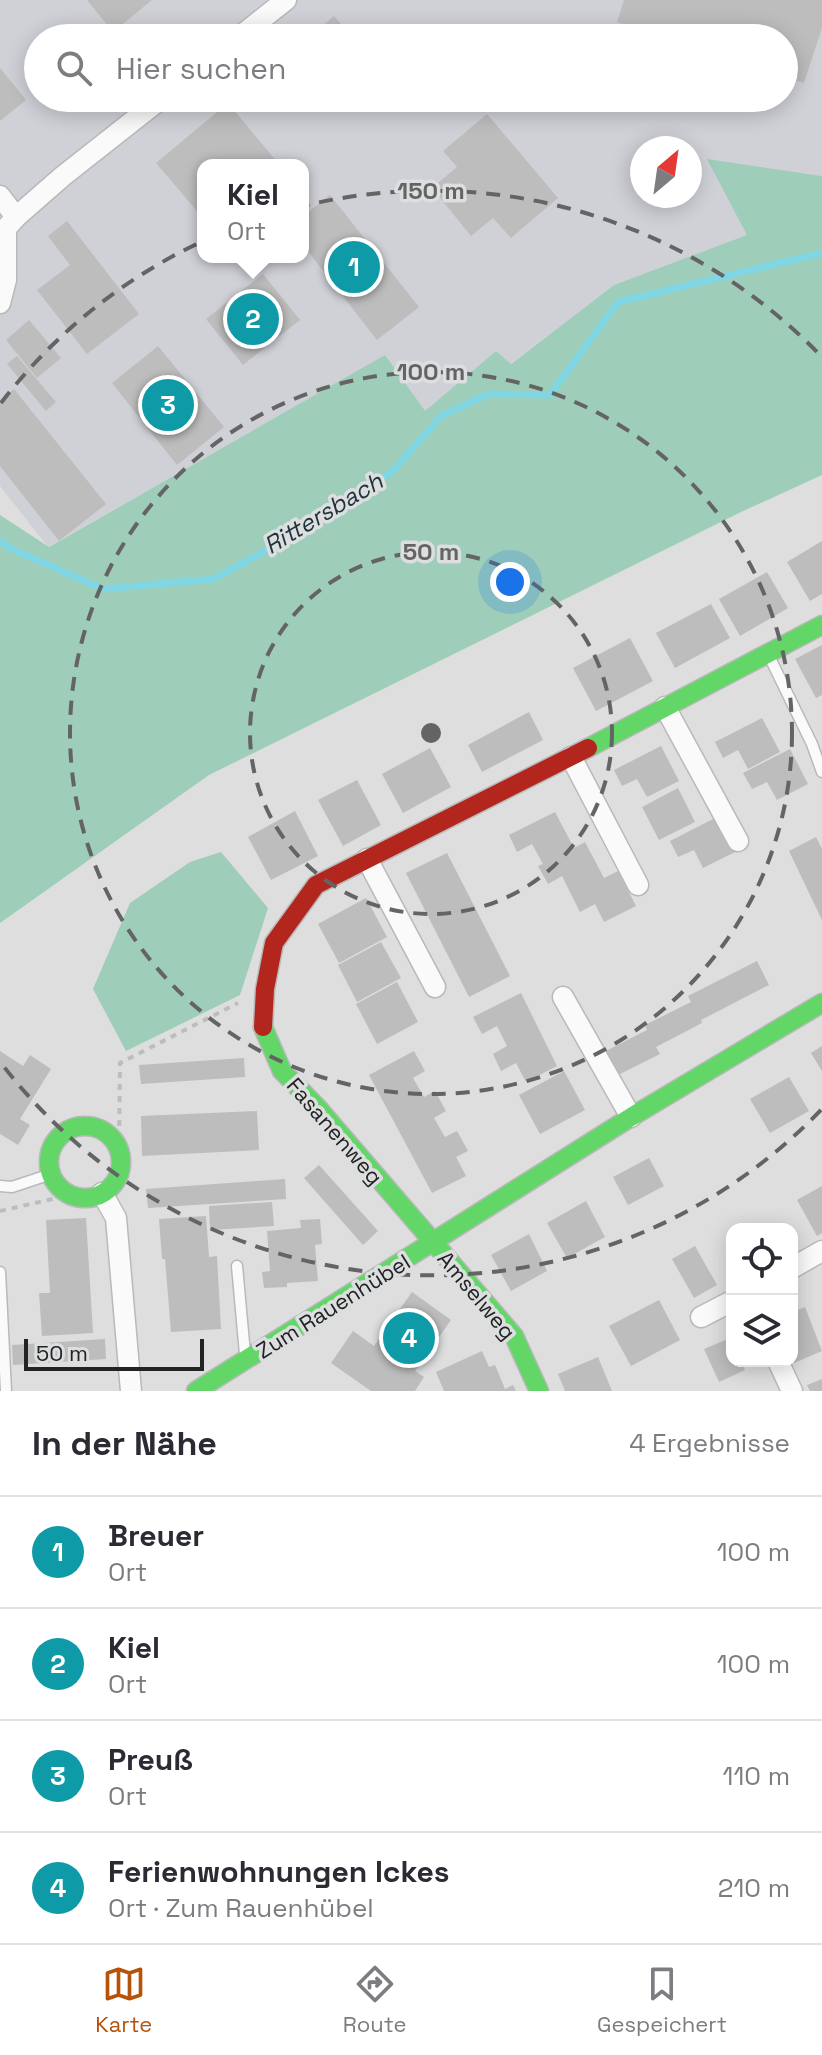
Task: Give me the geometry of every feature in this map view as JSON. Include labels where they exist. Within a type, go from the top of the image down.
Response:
[{"type":"street","points":[[256,24],[286,0]]},
{"type":"street","points":[[7,228],[145,112]]},
{"type":"street","points":[[0,196],[7,228],[6,280],[0,303]]},
{"type":"street","name":"Fasanenweg","points":[[433,1244],[318,1108],[282,1071],[263,1026],[265,989],[274,943],[316,885],[571,757],[822,625]]},
{"type":"street","points":[[665,707],[738,841]]},
{"type":"street","points":[[571,757],[638,885]]},
{"type":"street","points":[[367,859],[435,987]]},
{"type":"street","points":[[563,997],[631,1117]]},
{"type":"street","name":"Zum Rauenhübel","points":[[196,1391],[631,1117],[822,1003]]},
{"type":"street","points":[[73,1128],[99,1128],[110,1135],[119,1150],[119,1174],[102,1193],[82,1198],[70,1195],[51,1174],[51,1151],[62,1134],[73,1128]]},
{"type":"street","points":[[102,1193],[116,1218],[131,1391]]},
{"type":"street","name":"Amselweg","points":[[433,1244],[514,1336],[539,1391]]},
{"type":"street","points":[[798,1265],[822,1251]]},
{"type":"street","points":[[701,1317],[726,1304]]},
{"type":"street","points":[[781,1367],[792,1391]]},
{"type":"lane","points":[[768,652],[822,772]]},
{"type":"lane","points":[[0,1186],[12,1187],[51,1174]]},
{"type":"lane","points":[[237,1266],[246,1360]]},
{"type":"lane","points":[[0,1272],[6,1391]]},
{"type":"path","points":[[119,1150],[120,1063],[265,989]]},
{"type":"path","points":[[0,1211],[70,1195]]},
{"type":"shaded area","points":[[0,0],[822,0],[822,176],[804,173],[748,235],[614,285],[510,364],[495,352],[424,412],[385,356],[48,547],[0,486]]},
{"type":"green space","points":[[707,159],[822,176],[822,475],[209,775],[0,923],[0,515],[49,547],[385,355],[425,411],[496,351],[511,364],[614,285],[747,235]]},
{"type":"green space","points":[[221,852],[268,908],[240,995],[126,1051],[93,989],[130,903],[190,862]]},
{"type":"building","points":[[87,0],[152,0],[123,24],[106,24]]},
{"type":"building","points":[[624,0],[822,0],[822,28],[804,83],[798,81],[798,24],[617,22]]},
{"type":"building","points":[[334,16],[341,24],[325,24]]},
{"type":"building","points":[[0,68],[24,102],[0,121]]},
{"type":"building","points":[[217,112],[235,112],[275,159],[197,159],[197,211],[156,163]]},
{"type":"building","points":[[487,114],[558,198],[511,238],[493,218],[471,236],[432,188],[457,167],[443,151]]},
{"type":"building","points":[[330,195],[419,307],[377,340],[309,253],[309,211]]},
{"type":"building","points":[[67,221],[139,314],[87,354],[37,290],[70,265],[48,236]]},
{"type":"building","points":[[263,274],[300,320],[243,365],[206,319]]},
{"type":"building","points":[[29,320],[61,358],[37,378],[6,340]]},
{"type":"building","points":[[158,346],[224,427],[177,465],[112,383]]},
{"type":"building","points":[[17,356],[56,402],[46,411],[7,364]]},
{"type":"building","points":[[14,389],[106,504],[59,541],[0,466],[0,400]]},
{"type":"building","points":[[822,541],[822,594],[810,601],[787,562]]},
{"type":"building","points":[[767,572],[788,608],[740,636],[719,599]]},
{"type":"building","points":[[711,604],[730,638],[675,668],[656,633]]},
{"type":"building","points":[[630,638],[653,681],[596,711],[573,668]]},
{"type":"building","points":[[822,645],[822,695],[816,698],[795,659]]},
{"type":"building","points":[[529,712],[543,740],[482,772],[468,745]]},
{"type":"building","points":[[762,718],[780,752],[748,769],[738,750],[723,758],[715,742]]},
{"type":"building","points":[[661,746],[679,781],[647,797],[637,779],[622,786],[614,770]]},
{"type":"building","points":[[430,748],[451,787],[403,813],[382,774]]},
{"type":"building","points":[[790,749],[808,784],[777,800],[767,782],[752,789],[743,773]]},
{"type":"building","points":[[357,780],[381,825],[343,846],[318,800]]},
{"type":"building","points":[[678,788],[695,822],[659,840],[642,807]]},
{"type":"building","points":[[295,811],[318,856],[271,880],[248,837]]},
{"type":"building","points":[[555,812],[574,848],[585,842],[604,878],[618,871],[636,906],[604,922],[595,904],[580,912],[562,876],[548,884],[538,866],[543,864],[532,844],[517,852],[509,835]]},
{"type":"building","points":[[717,817],[735,852],[703,868],[694,850],[678,857],[670,841]]},
{"type":"building","points":[[816,837],[822,849],[822,920],[789,851]]},
{"type":"building","points":[[447,853],[510,976],[469,997],[406,873]]},
{"type":"building","points":[[366,898],[387,937],[339,963],[318,924]]},
{"type":"building","points":[[381,942],[401,978],[357,1002],[338,965]]},
{"type":"building","points":[[757,961],[769,985],[701,1020],[702,1023],[656,1047],[660,1054],[614,1077],[602,1053],[647,1030],[645,1025],[691,1002],[688,996]]},
{"type":"building","points":[[397,982],[418,1022],[377,1044],[356,1004]]},
{"type":"building","points":[[521,993],[557,1066],[526,1082],[516,1063],[501,1071],[493,1054],[507,1046],[497,1026],[482,1034],[473,1017]]},
{"type":"building","points":[[822,1046],[822,1071],[811,1053]]},
{"type":"building","points":[[0,1051],[23,1066],[30,1055],[51,1069],[20,1119],[30,1125],[18,1145],[0,1134]]},
{"type":"building","points":[[414,1051],[425,1071],[413,1078],[424,1097],[435,1091],[446,1111],[434,1118],[445,1137],[457,1131],[468,1151],[456,1157],[466,1176],[432,1193],[369,1075]]},
{"type":"building","points":[[244,1058],[245,1077],[141,1084],[139,1065]]},
{"type":"building","points":[[564,1071],[585,1110],[540,1134],[519,1095]]},
{"type":"building","points":[[789,1077],[809,1111],[770,1133],[750,1099]]},
{"type":"building","points":[[257,1111],[259,1150],[142,1156],[141,1116]]},
{"type":"building","points":[[649,1158],[664,1186],[628,1205],[613,1177]]},
{"type":"building","points":[[319,1165],[378,1231],[363,1245],[304,1178]]},
{"type":"building","points":[[285,1179],[286,1199],[148,1208],[146,1189]]},
{"type":"building","points":[[822,1186],[822,1233],[817,1236],[797,1200]]},
{"type":"building","points":[[586,1201],[605,1237],[567,1258],[547,1223]]},
{"type":"building","points":[[272,1202],[274,1226],[210,1230],[209,1206]]},
{"type":"building","points":[[206,1216],[209,1257],[217,1256],[221,1329],[171,1332],[159,1219]]},
{"type":"building","points":[[86,1218],[93,1333],[42,1336],[39,1293],[50,1293],[46,1220]]},
{"type":"building","points":[[320,1219],[322,1244],[315,1245],[318,1281],[264,1288],[262,1272],[270,1271],[267,1231],[301,1228],[300,1220]]},
{"type":"building","points":[[529,1234],[547,1271],[511,1291],[491,1255]]},
{"type":"building","points":[[695,1246],[717,1285],[694,1298],[672,1259]]},
{"type":"building","points":[[412,1292],[451,1320],[415,1371],[424,1377],[415,1391],[371,1391],[331,1363],[353,1331],[374,1346]]},
{"type":"building","points":[[659,1300],[680,1340],[631,1366],[609,1326]]},
{"type":"building","points":[[805,1307],[822,1351],[798,1361],[798,1310]]},
{"type":"building","points":[[105,1339],[106,1359],[13,1365],[12,1345]]},
{"type":"building","points":[[726,1340],[726,1367],[744,1367],[745,1370],[719,1382],[704,1349]]},
{"type":"building","points":[[482,1351],[489,1367],[495,1365],[505,1389],[513,1385],[516,1391],[444,1391],[436,1372]]},
{"type":"building","points":[[598,1357],[612,1391],[565,1391],[558,1374]]},
{"type":"building","points":[[822,1379],[822,1391],[810,1391],[807,1385]]},
{"type":"waterway","name":"Rittersbach","points":[[0,541],[103,589],[214,579],[281,542],[393,471],[441,416],[488,394],[550,395],[618,302],[822,253]]},
{"type":"traffic: fast","points":[[588,748],[822,625]]},
{"type":"traffic: fast","points":[[196,1391],[631,1117],[822,1003]]},
{"type":"traffic: fast","points":[[263,1027],[282,1071],[318,1108],[514,1336],[539,1391]]},
{"type":"traffic: fast","points":[[85,1126],[105,1132],[115,1142],[121,1162],[115,1182],[105,1192],[85,1198],[65,1192],[55,1182],[49,1162],[55,1142],[65,1132],[85,1126]]},
{"type":"traffic: jam","points":[[263,1027],[265,989],[274,943],[316,885],[588,748]]},
{"type":"place","name":"Breuer","points":[[354,267]]},
{"type":"place","name":"Kiel","points":[[253,319]]},
{"type":"place","name":"Preuß","points":[[168,405]]},
{"type":"place","name":"Ferienwohnungen Ickes","points":[[409,1338]]}]
